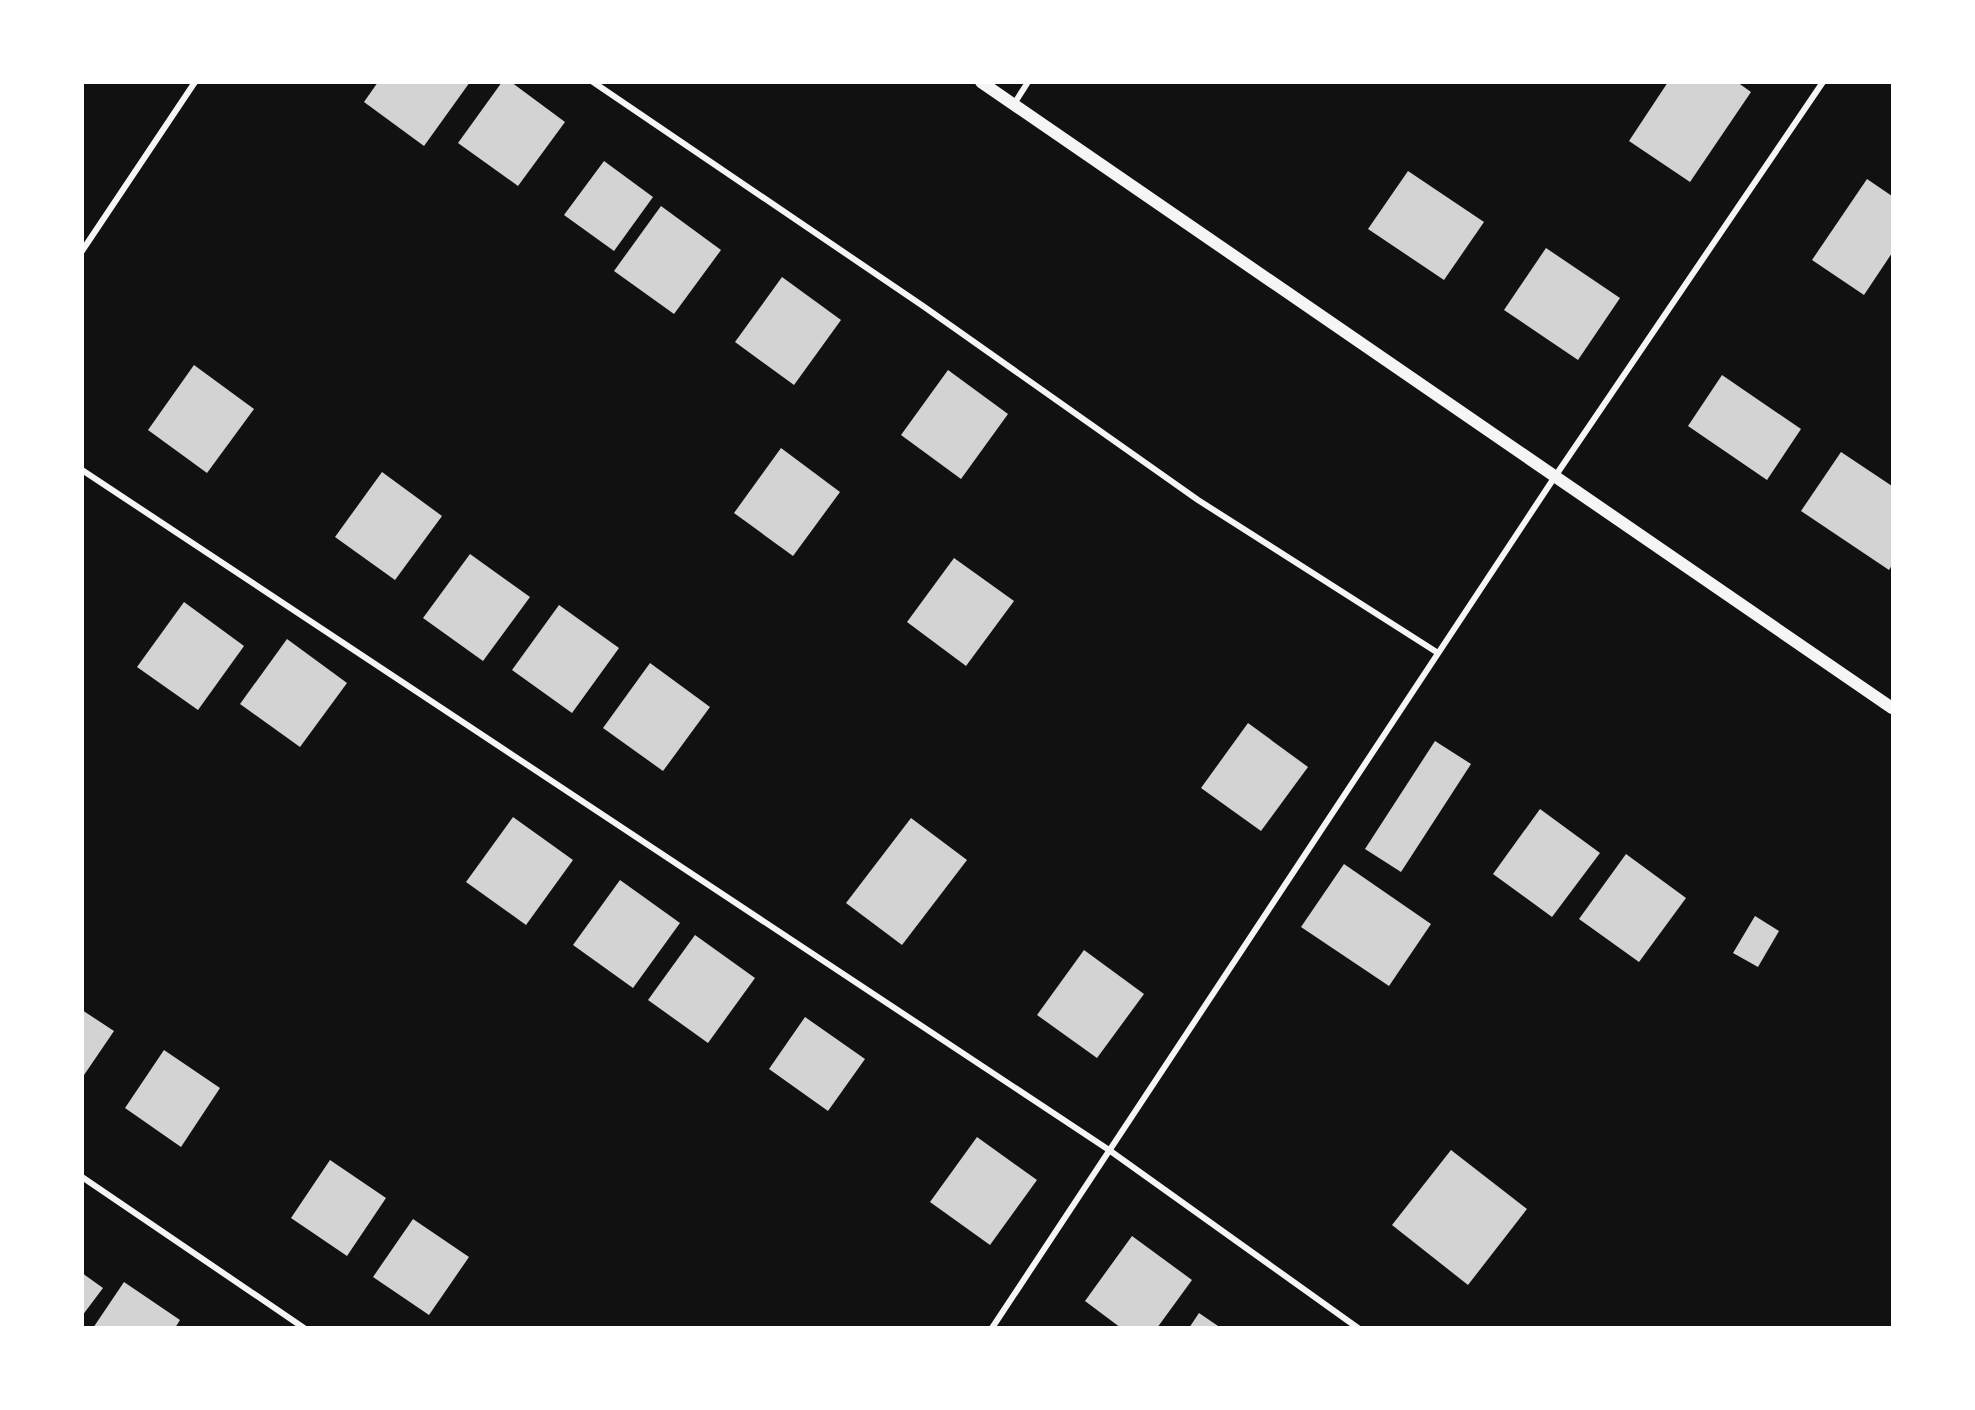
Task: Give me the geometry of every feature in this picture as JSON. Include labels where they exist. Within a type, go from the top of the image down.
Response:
[{"type":"main road","points":[[981,82],[1554,478],[1893,708]]},
{"type":"street","points":[[82,251],[195,82]]},
{"type":"street","points":[[593,82],[923,306],[1198,500],[1438,653]]},
{"type":"street","points":[[1013,105],[1028,82]]},
{"type":"street","points":[[992,1328],[1554,478],[1823,82]]},
{"type":"street","points":[[82,470],[1109,1150],[1358,1328]]},
{"type":"street","points":[[82,1177],[304,1328]]},
{"type":"building","points":[[378,82],[470,82],[424,146],[364,102]]},
{"type":"building","points":[[502,82],[511,82],[565,122],[518,186],[458,143]]},
{"type":"building","points":[[1668,82],[1737,82],[1751,92],[1690,182],[1629,141]]},
{"type":"building","points":[[604,161],[653,197],[614,251],[564,215]]},
{"type":"building","points":[[1408,171],[1484,222],[1444,280],[1368,229]]},
{"type":"building","points":[[1867,179],[1892,196],[1892,253],[1864,295],[1812,260]]},
{"type":"building","points":[[661,206],[721,250],[674,314],[614,271]]},
{"type":"building","points":[[1546,248],[1620,298],[1578,360],[1504,310]]},
{"type":"building","points":[[782,277],[841,320],[794,385],[735,342]]},
{"type":"building","points":[[194,365],[254,409],[207,473],[148,430]]},
{"type":"building","points":[[948,370],[1008,414],[961,479],[901,435]]},
{"type":"building","points":[[1722,375],[1801,429],[1767,480],[1688,426]]},
{"type":"building","points":[[781,448],[840,492],[793,556],[734,513]]},
{"type":"building","points":[[1841,452],[1892,486],[1892,565],[1889,570],[1801,511]]},
{"type":"building","points":[[382,472],[442,516],[395,580],[335,537]]},
{"type":"building","points":[[470,554],[530,597],[483,661],[423,618]]},
{"type":"building","points":[[954,558],[1014,601],[966,666],[907,622]]},
{"type":"building","points":[[184,602],[244,646],[198,710],[137,667]]},
{"type":"building","points":[[559,605],[619,648],[572,713],[512,670]]},
{"type":"building","points":[[287,639],[347,683],[300,747],[240,704]]},
{"type":"building","points":[[650,663],[710,707],[663,771],[603,728]]},
{"type":"building","points":[[1248,723],[1308,767],[1261,831],[1201,788]]},
{"type":"building","points":[[1435,741],[1471,764],[1401,872],[1365,849]]},
{"type":"building","points":[[1540,809],[1600,853],[1552,917],[1493,874]]},
{"type":"building","points":[[513,817],[573,860],[526,925],[466,882]]},
{"type":"building","points":[[911,818],[967,860],[902,945],[846,903]]},
{"type":"building","points":[[1626,854],[1686,898],[1639,962],[1579,919]]},
{"type":"building","points":[[1344,864],[1431,924],[1389,986],[1301,927]]},
{"type":"building","points":[[620,880],[680,923],[633,988],[573,945]]},
{"type":"building","points":[[1755,916],[1779,931],[1758,967],[1733,953]]},
{"type":"building","points":[[695,935],[755,978],[708,1043],[648,1000]]},
{"type":"building","points":[[1084,950],[1144,994],[1097,1058],[1037,1015]]},
{"type":"building","points":[[82,1010],[114,1031],[82,1078]]},
{"type":"building","points":[[805,1017],[865,1059],[828,1111],[769,1069]]},
{"type":"building","points":[[164,1050],[220,1088],[181,1147],[125,1108]]},
{"type":"building","points":[[977,1137],[1037,1180],[990,1245],[930,1202]]},
{"type":"building","points":[[1451,1150],[1527,1209],[1468,1285],[1392,1225]]},
{"type":"building","points":[[330,1160],[386,1198],[347,1256],[291,1218]]},
{"type":"building","points":[[413,1219],[469,1257],[429,1315],[373,1277]]},
{"type":"building","points":[[1132,1236],[1192,1280],[1157,1328],[1121,1328],[1085,1301]]},
{"type":"building","points":[[82,1273],[103,1288],[82,1316]]},
{"type":"building","points":[[124,1282],[180,1320],[175,1328],[93,1328]]},
{"type":"building","points":[[1199,1313],[1221,1328],[1189,1328]]}]
